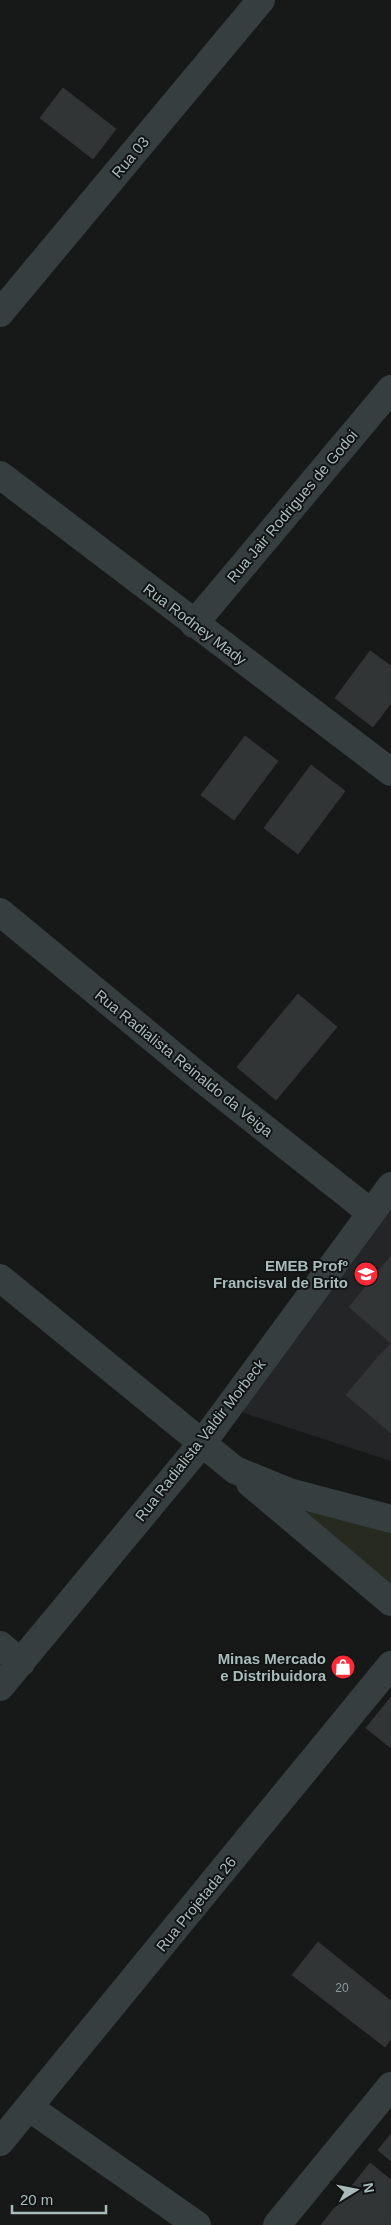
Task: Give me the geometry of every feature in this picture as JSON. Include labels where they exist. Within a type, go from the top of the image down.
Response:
[{"type":"street","name":"Rua 03","points":[[0,313],[261,0]]},
{"type":"street","name":"Rua Jair Rodrigues de Godoi","points":[[194,624],[391,389]]},
{"type":"street","name":"Rua Rodney Mady","points":[[0,475],[391,772]]},
{"type":"street","name":"Rua Radialista Reinaldo da Veiga","points":[[0,912],[202,1079],[370,1212]]},
{"type":"street","name":"Rua Radialista Valdir Morbeck","points":[[0,1687],[203,1442],[370,1212],[391,1186]]},
{"type":"street","points":[[0,1278],[203,1442],[290,1519],[391,1602]]},
{"type":"street","points":[[236,1470],[289,1492],[391,1519]]},
{"type":"street","points":[[0,1645],[21,1663]]},
{"type":"street","name":"Rua Projetada 26","points":[[0,2142],[30,2108],[391,1665]]},
{"type":"street","points":[[277,2225],[391,2086]]},
{"type":"street","points":[[30,2108],[197,2225]]},
{"type":"shaded area","name":"EMEB Profº Francisval de Brito","points":[[391,1209],[391,1461],[241,1412]]},
{"type":"shaded area","points":[[283,1503],[391,1531],[391,1591]]},
{"type":"building","points":[[63,88],[116,129],[93,159],[40,118]]},
{"type":"building","points":[[370,651],[391,666],[391,703],[373,727],[335,698]]},
{"type":"building","points":[[245,736],[278,761],[234,820],[201,795]]},
{"type":"building","points":[[311,765],[345,791],[298,854],[264,828]]},
{"type":"building","points":[[298,994],[337,1027],[276,1100],[237,1067]]},
{"type":"building","points":[[391,1256],[391,1343],[349,1307]]},
{"type":"building","points":[[391,1344],[391,1368],[378,1357]]},
{"type":"building","points":[[378,1357],[391,1369],[391,1433],[346,1395]]},
{"type":"building","points":[[391,1697],[391,1748],[366,1728]]},
{"type":"building","points":[[318,1942],[391,2001],[391,2039],[385,2047],[292,1975]]},
{"type":"building","points":[[391,2134],[391,2161],[378,2150]]},
{"type":"building","points":[[370,2163],[391,2180],[391,2212],[381,2225],[321,2225]]},
{"type":"building","points":[[391,2212],[391,2225],[381,2225]]},
{"type":"place","name":"EMEB Profº Francisval de Brito","points":[[366,1274]]},
{"type":"place","name":"Minas Mercado e Distribuidora","points":[[343,1667]]}]
